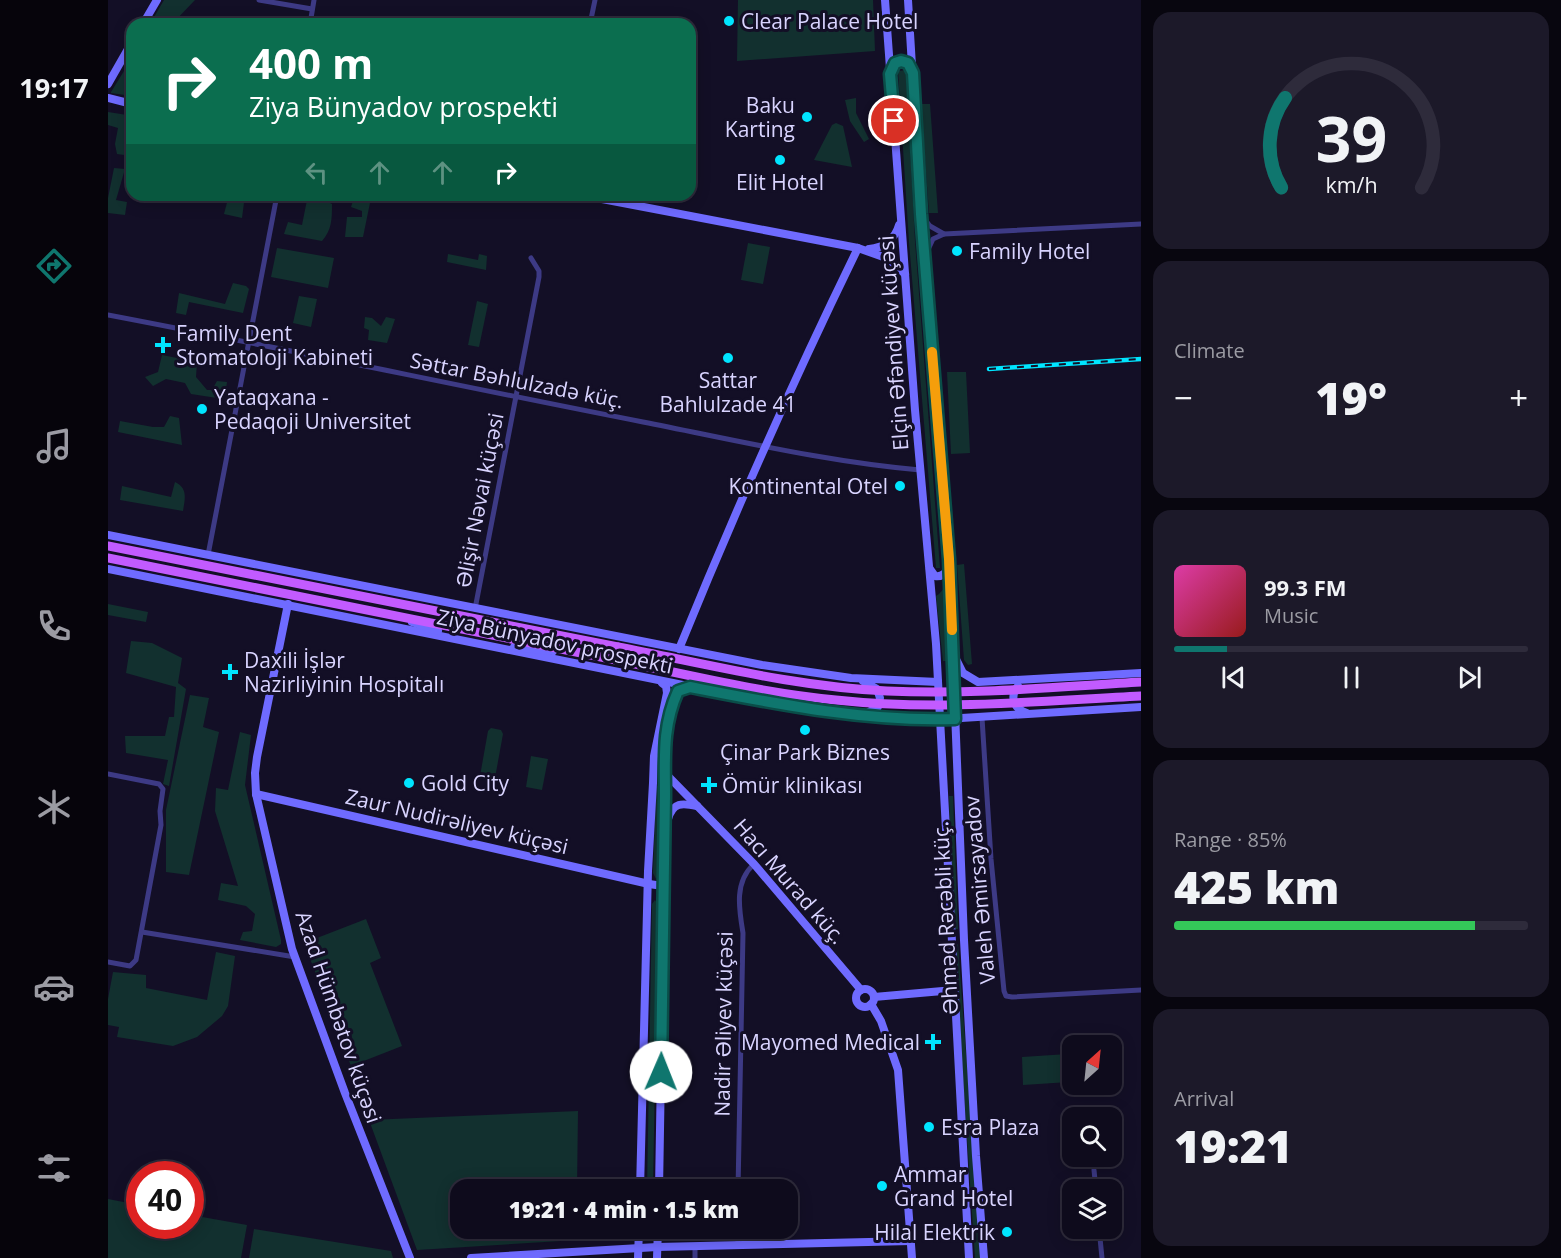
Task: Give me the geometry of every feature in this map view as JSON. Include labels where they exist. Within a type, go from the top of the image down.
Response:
[{"type":"main road","points":[[146,18],[157,0]]},
{"type":"main road","name":"Elçin Əfəndiyev küçəsi","points":[[885,0],[939,719]]},
{"type":"main road","name":"Elçin Əfəndiyev küçəsi","points":[[908,0],[921,214],[949,559],[955,719]]},
{"type":"main road","points":[[108,84],[126,52]]},
{"type":"main road","points":[[890,74],[895,63],[901,61],[908,63],[913,73]]},
{"type":"main road","points":[[108,98],[126,102]]},
{"type":"main road","points":[[611,201],[858,248],[889,259],[905,275]]},
{"type":"main road","points":[[858,248],[878,248],[890,241],[898,230],[901,215]]},
{"type":"main road","points":[[679,649],[766,446],[858,248]]},
{"type":"main road","name":"Ziya Bünyadov prospekti","points":[[108,535],[771,667],[857,678],[938,682]]},
{"type":"main road","name":"Ziya Bünyadov prospekti","points":[[108,546],[774,677],[885,691],[978,692],[1141,682]]},
{"type":"main road","name":"Ziya Bünyadov prospekti","points":[[108,558],[799,696],[883,704],[978,705],[1141,696]]},
{"type":"main road","points":[[929,567],[935,576],[942,576],[948,569],[949,559]]},
{"type":"main road","name":"Ziya Bünyadov prospekti","points":[[108,569],[798,708],[861,716],[955,719],[1141,707]]},
{"type":"main road","points":[[393,603],[475,609],[590,642]]},
{"type":"main road","name":"Azad Hümbətov küçəsi","points":[[288,604],[257,757],[256,794],[286,930],[410,1258]]},
{"type":"main road","points":[[391,615],[468,641],[586,655]]},
{"type":"main road","points":[[953,645],[957,663],[962,671],[978,682],[1141,673]]},
{"type":"main road","points":[[857,678],[873,684],[880,698],[875,711],[861,716]]},
{"type":"main road","points":[[1030,680],[1017,687],[1013,700],[1018,709],[1036,714]]},
{"type":"main road","points":[[640,1179],[654,756],[667,693],[666,686],[658,681]]},
{"type":"main road","points":[[658,1179],[665,742],[678,691],[690,687]]},
{"type":"main road","name":"Əhməd Rəcəbli küç.","points":[[939,719],[969,1258]]},
{"type":"main road","name":"Əhməd Rəcəbli küç.","points":[[955,719],[964,940],[984,1258]]},
{"type":"main road","points":[[653,783],[657,775],[665,773]]},
{"type":"main road","name":"Hacı Murad küç.","points":[[665,773],[754,864],[861,990]]},
{"type":"main road","points":[[942,789],[957,788]]},
{"type":"main road","name":"Zaur Nudirəliyev küçəsi","points":[[256,794],[663,886]]},
{"type":"main road","points":[[665,830],[674,807],[680,804],[697,806]]},
{"type":"main road","points":[[951,941],[964,940]]},
{"type":"main road","points":[[912,1258],[898,1070],[873,1001],[870,990],[861,990],[857,994],[858,1002],[865,1006],[873,1001],[954,990]]},
{"type":"main road","points":[[638,1239],[638,1258]]},
{"type":"main road","points":[[657,1239],[657,1258]]},
{"type":"main road","points":[[471,1258],[657,1247],[911,1242]]},
{"type":"street","points":[[259,0],[312,9]]},
{"type":"street","points":[[311,18],[314,0]]},
{"type":"street","points":[[591,18],[595,0]]},
{"type":"street","points":[[208,555],[276,201]]},
{"type":"street","points":[[921,214],[930,226],[944,234]]},
{"type":"street","points":[[925,258],[933,239],[944,234],[1141,224]]},
{"type":"street","name":"Əlişir Nəvai küçəsi","points":[[475,609],[539,277],[539,271],[531,258]]},
{"type":"street","name":"Səttar Bəhlulzadə küç.","points":[[108,315],[766,446],[884,467],[921,470]]},
{"type":"street","name":"Valeh Əmirsayadov","points":[[982,718],[991,859],[1006,996],[1012,998],[1141,990]]},
{"type":"street","points":[[108,774],[159,784],[163,790],[161,825],[135,963],[130,966],[108,962]]},
{"type":"street","name":"Nadir Əliyev küçəsi","points":[[738,1179],[742,954],[740,889],[742,877],[754,864]]},
{"type":"street","points":[[142,932],[295,957]]},
{"type":"street","points":[[1094,1170],[1095,1179]]},
{"type":"street","points":[[738,1239],[738,1245]]},
{"type":"street","points":[[1100,1239],[1102,1258]]},
{"type":"street","points":[[695,1247],[695,1258]]},
{"type":"green space","points":[[164,0],[195,0],[178,18],[154,18]]},
{"type":"green space","points":[[738,0],[873,0],[875,51],[737,61]]},
{"type":"green space","points":[[126,68],[126,95],[111,92]]},
{"type":"green space","points":[[906,70],[915,241],[940,568],[936,568],[909,242],[898,71]]},
{"type":"green space","points":[[856,98],[856,113],[869,139],[864,142],[850,121],[845,100]]},
{"type":"green space","points":[[921,104],[930,104],[938,213],[929,213]]},
{"type":"green space","points":[[108,112],[126,115],[126,155],[117,154],[115,144],[118,128],[108,125]]},
{"type":"green space","points":[[836,123],[843,126],[852,167],[814,160],[832,125]]},
{"type":"green space","points":[[114,168],[125,169],[116,200],[127,202],[125,215],[108,213],[108,198]]},
{"type":"green space","points":[[227,201],[244,201],[242,218],[224,214]]},
{"type":"green space","points":[[307,201],[326,201],[332,204],[330,228],[322,241],[284,234],[288,222],[302,225]]},
{"type":"green space","points":[[353,201],[370,201],[363,237],[345,237],[347,217],[362,217],[362,211],[351,207]]},
{"type":"green space","points":[[748,243],[770,247],[763,284],[741,280]]},
{"type":"green space","points":[[277,248],[334,258],[328,288],[271,277]]},
{"type":"green space","points":[[448,254],[478,260],[479,254],[487,256],[486,270],[447,262]]},
{"type":"green space","points":[[233,283],[249,289],[243,313],[189,302],[186,315],[176,313],[179,293],[225,304]]},
{"type":"green space","points":[[299,296],[317,299],[311,327],[293,323]]},
{"type":"green space","points":[[477,301],[488,304],[479,347],[468,345]]},
{"type":"green space","points":[[365,317],[372,318],[381,326],[386,317],[395,319],[387,343],[368,340],[369,330],[364,328]]},
{"type":"green space","points":[[162,355],[197,362],[196,377],[207,390],[212,390],[217,381],[227,382],[225,396],[217,398],[191,394],[185,383],[166,379],[153,386],[145,377],[158,372]]},
{"type":"green space","points":[[947,372],[966,372],[970,453],[951,454]]},
{"type":"green space","points":[[170,416],[179,418],[182,445],[118,432],[120,421],[164,427]]},
{"type":"green space","points":[[175,482],[184,491],[183,511],[120,500],[122,486],[171,497]]},
{"type":"green space","points":[[964,564],[972,664],[968,665],[964,660],[957,565]]},
{"type":"green space","points":[[945,587],[948,661],[943,661],[936,596]]},
{"type":"green space","points":[[108,604],[148,612],[146,622],[108,615]]},
{"type":"green space","points":[[131,641],[152,643],[182,658],[178,683],[186,689],[169,786],[163,784],[168,760],[126,753],[125,736],[165,736],[169,717],[174,717],[176,687],[126,673]]},
{"type":"green space","points":[[190,695],[209,698],[203,727],[219,732],[189,875],[166,872],[166,810]]},
{"type":"green space","points":[[491,728],[501,730],[503,734],[495,778],[490,782],[483,780],[480,776],[488,731]]},
{"type":"green space","points":[[240,732],[251,735],[245,785],[281,940],[281,944],[276,947],[240,940],[243,932],[252,931],[255,914],[246,906],[218,900],[221,883],[238,886],[215,811],[216,788],[228,790]]},
{"type":"green space","points":[[531,756],[548,759],[542,790],[526,787]]},
{"type":"green space","points":[[663,781],[660,873],[656,879],[653,873],[656,787]]},
{"type":"green space","points":[[949,796],[953,796],[958,929],[953,929]]},
{"type":"green space","points":[[655,900],[658,905],[653,1179],[647,1179],[652,904]]},
{"type":"green space","points":[[366,919],[381,958],[370,963],[402,1046],[351,1066],[304,943]]},
{"type":"green space","points":[[954,944],[958,944],[981,1258],[975,1258]]},
{"type":"green space","points":[[216,952],[235,956],[228,1006],[222,1016],[197,1037],[173,1046],[117,1037],[119,1027],[108,1025],[108,999],[113,972],[146,975],[146,988],[207,1000]]},
{"type":"green space","points":[[1062,1054],[1062,1082],[1023,1085],[1022,1057]]},
{"type":"green space","points":[[578,1111],[577,1179],[450,1179],[450,1239],[577,1240],[417,1250],[369,1120]]},
{"type":"green space","points":[[108,1199],[126,1202],[126,1239],[204,1239],[204,1217],[247,1225],[241,1258],[108,1258]]},
{"type":"green space","points":[[254,1229],[391,1251],[393,1258],[249,1258]]},
{"type":"railway","points":[[989,369],[1141,359]]},
{"type":"slow traffic","points":[[932,352],[949,559],[952,630]]},
{"type":"place","name":"Clear Palace Hotel","points":[[729,21]]},
{"type":"place","name":"Baku Karting","points":[[807,117]]},
{"type":"place","name":"Elit Hotel","points":[[780,160]]},
{"type":"place","name":"Family Hotel","points":[[957,251]]},
{"type":"place","name":"Family Dent Stomatoloji Kabineti","points":[[163,345]]},
{"type":"place","name":"Sattar Bahlulzade 41","points":[[728,358]]},
{"type":"place","name":"Yataqxana - Pedaqoji Universitet","points":[[202,409]]},
{"type":"place","name":"Kontinental Otel","points":[[900,486]]},
{"type":"place","name":"Daxili İşlər Nazirliyinin Hospitalı","points":[[230,672]]},
{"type":"place","name":"Çinar Park Biznes","points":[[805,730]]},
{"type":"place","name":"Gold City","points":[[409,783]]},
{"type":"place","name":"Ömür klinikası","points":[[709,785]]},
{"type":"place","name":"Mayomed Medical","points":[[933,1042]]},
{"type":"place","name":"Esra Plaza","points":[[929,1127]]},
{"type":"place","name":"Ammar Grand Hotel","points":[[882,1186]]},
{"type":"place","name":"Hilal Elektrik","points":[[1007,1232]]},
{"type":"route","points":[[661,1072],[664,753],[666,732],[678,691],[690,687],[774,704],[861,716],[929,720],[955,719],[949,559],[921,214],[913,73],[908,63],[901,61],[892,66],[890,74],[894,121]]}]
